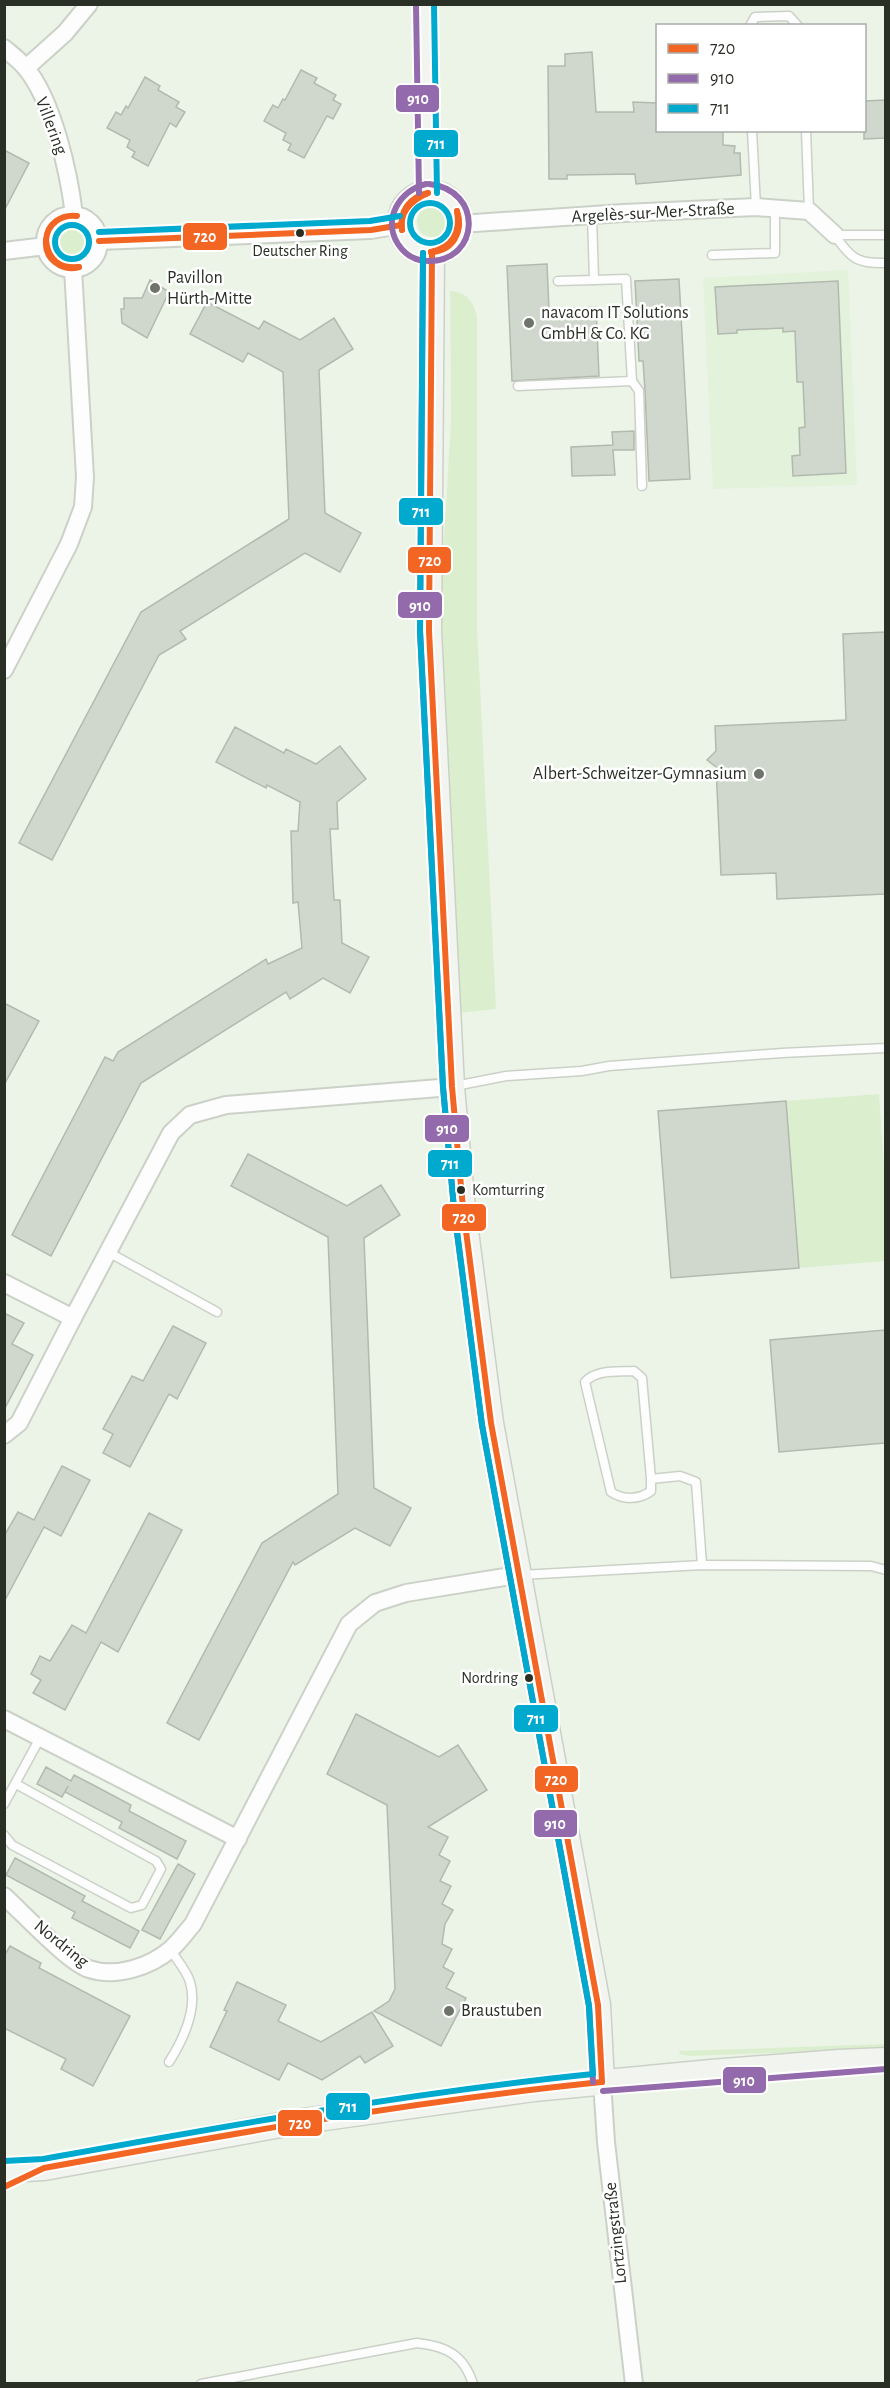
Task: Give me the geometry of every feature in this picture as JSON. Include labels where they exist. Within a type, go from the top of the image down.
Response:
[{"type":"street","points":[[26,68],[65,33],[89,4]]},
{"type":"street","points":[[425,4],[428,193]]},
{"type":"street","name":"Villering","points":[[4,48],[26,68],[43,99],[64,157],[74,215]]},
{"type":"street","points":[[428,193],[441,194],[451,201],[458,212],[460,224],[454,241],[440,251],[432,252],[410,245],[401,225],[405,207],[419,195],[428,193]]},
{"type":"street","name":"Argelès-sur-Mer-Straße","points":[[460,224],[756,207],[809,211]]},
{"type":"street","points":[[809,211],[835,235]]},
{"type":"street","points":[[74,215],[91,223],[97,231],[99,241],[98,251],[93,260],[73,270],[53,261],[45,246],[46,235],[52,224],[74,215]]},
{"type":"street","points":[[99,241],[371,230],[401,225]]},
{"type":"street","points":[[4,251],[45,246]]},
{"type":"street","points":[[432,252],[429,631],[452,1087],[463,1208],[491,1423],[598,2005],[602,2082]]},
{"type":"street","points":[[4,670],[69,544],[83,507],[85,477],[73,270]]},
{"type":"street","points":[[4,1435],[19,1423],[171,1133],[190,1115],[226,1105],[452,1087]]},
{"type":"street","points":[[4,1283],[73,1318]]},
{"type":"street","name":"Nordring","points":[[4,1896],[67,1954],[87,1969],[112,1974],[135,1969],[170,1949],[193,1924],[350,1624],[375,1603],[406,1593],[518,1575]]},
{"type":"street","points":[[4,1719],[238,1839]]},
{"type":"street","points":[[4,2170],[44,2168],[303,2121],[534,2089],[815,2063],[885,2060]]},
{"type":"street","name":"Lortzingstraße","points":[[602,2082],[606,2142],[634,2384]]},
{"type":"street","points":[[4,2187],[44,2168]]},
{"type":"lane","points":[[751,24],[755,17],[789,16],[796,24]]},
{"type":"lane","points":[[752,132],[756,207]]},
{"type":"lane","points":[[806,132],[809,211]]},
{"type":"lane","points":[[712,255],[775,253],[775,208]]},
{"type":"lane","points":[[592,215],[594,280]]},
{"type":"lane","points":[[835,235],[885,235]]},
{"type":"lane","points":[[835,235],[849,256],[868,263],[885,262]]},
{"type":"lane","points":[[558,281],[626,279],[632,381],[639,390],[642,486]]},
{"type":"lane","points":[[518,386],[632,381]]},
{"type":"lane","points":[[452,1087],[507,1076],[582,1071],[609,1066],[885,1048]]},
{"type":"lane","points":[[108,1252],[216,1312]]},
{"type":"lane","points":[[634,1371],[642,1378],[651,1479],[651,1491],[644,1496],[620,1498],[611,1492],[585,1382],[596,1374],[634,1371]]},
{"type":"lane","points":[[651,1479],[680,1476],[696,1482],[702,1564]]},
{"type":"lane","points":[[518,1575],[702,1564],[871,1566],[885,1570]]},
{"type":"lane","points":[[4,1804],[7,1792],[16,1784],[40,1738]]},
{"type":"lane","points":[[4,1835],[12,1845],[131,1908],[142,1905],[161,1869],[156,1861],[16,1784]]},
{"type":"lane","points":[[169,2062],[182,2042],[192,2008],[190,1981],[170,1949]]},
{"type":"lane","points":[[206,2383],[417,2343],[429,2344],[457,2356],[468,2368],[473,2384]]},
{"type":"shaded area","points":[[432,207],[443,211],[447,222],[443,233],[432,237],[421,233],[417,222],[421,211]]},
{"type":"shaded area","points":[[75,226],[85,231],[90,241],[85,251],[75,256],[65,251],[60,241],[65,231]]},
{"type":"shaded area","points":[[848,270],[857,485],[713,489],[703,278]]},
{"type":"shaded area","points":[[450,291],[465,295],[477,316],[477,625],[496,1009],[459,1013],[445,786],[440,612],[451,419]]},
{"type":"shaded area","points":[[879,1094],[885,1182],[885,1261],[799,1268],[786,1101]]},
{"type":"shaded area","points":[[885,2044],[885,2049],[689,2056],[679,2054],[680,2051]]},
{"type":"building","points":[[592,52],[596,112],[634,112],[633,102],[656,103],[656,132],[723,132],[723,145],[735,146],[734,153],[740,153],[741,175],[636,184],[635,174],[567,175],[567,179],[549,179],[548,66],[565,66],[565,54]]},
{"type":"building","points":[[301,70],[317,78],[314,83],[336,95],[333,100],[341,104],[333,119],[327,116],[304,158],[288,150],[291,144],[283,140],[286,133],[264,121],[273,105],[278,108],[283,99],[285,100]]},
{"type":"building","points":[[145,77],[160,86],[158,90],[179,102],[176,107],[185,112],[176,127],[170,123],[148,166],[132,157],[135,152],[127,147],[130,140],[107,128],[116,112],[121,115],[126,106],[128,108]]},
{"type":"building","points":[[885,100],[885,138],[864,139],[866,101]]},
{"type":"building","points":[[4,150],[29,163],[4,211]]},
{"type":"building","points":[[547,264],[549,310],[596,307],[599,376],[512,381],[507,266]]},
{"type":"building","points":[[679,279],[690,479],[649,481],[643,361],[639,361],[635,281]]},
{"type":"building","points":[[150,280],[169,292],[147,338],[122,323],[121,309],[124,309],[124,298],[142,298]]},
{"type":"building","points":[[838,281],[846,473],[793,476],[792,456],[800,455],[799,428],[805,427],[803,382],[797,382],[795,331],[783,332],[783,328],[737,330],[737,333],[718,334],[715,287]]},
{"type":"building","points":[[207,302],[259,329],[264,321],[300,340],[334,318],[353,349],[319,370],[325,513],[361,533],[340,572],[305,553],[180,631],[186,639],[159,655],[52,860],[19,843],[141,612],[289,519],[283,372],[248,353],[243,362],[190,334]]},
{"type":"building","points":[[634,431],[634,450],[613,450],[615,475],[572,476],[571,447],[613,445],[612,432]]},
{"type":"building","name":"Albert-Schweitzer-Gymnasium","points":[[885,632],[885,894],[777,899],[776,873],[721,875],[716,767],[707,760],[716,751],[715,726],[846,720],[843,634]]},
{"type":"building","points":[[235,727],[284,753],[286,749],[316,764],[340,746],[366,779],[337,802],[338,829],[330,829],[334,900],[340,900],[342,943],[369,957],[350,993],[323,978],[290,999],[286,992],[141,1083],[51,1256],[12,1235],[105,1057],[113,1061],[118,1052],[266,959],[268,964],[302,948],[298,902],[293,903],[291,831],[298,831],[300,802],[267,785],[266,788],[216,762]]},
{"type":"building","points":[[4,1003],[39,1021],[4,1085]]},
{"type":"building","points":[[786,1101],[799,1268],[671,1278],[658,1111]]},
{"type":"building","points":[[248,1154],[347,1206],[381,1185],[400,1215],[364,1238],[374,1488],[411,1508],[390,1546],[355,1528],[295,1565],[293,1562],[199,1740],[167,1723],[262,1543],[338,1494],[328,1237],[231,1186]]},
{"type":"building","points":[[4,1313],[24,1323],[12,1344],[33,1355],[4,1410]]},
{"type":"building","points":[[173,1326],[206,1343],[177,1399],[169,1394],[130,1467],[103,1453],[113,1434],[103,1429],[132,1376],[143,1381]]},
{"type":"building","points":[[885,1330],[885,1443],[779,1452],[770,1340]]},
{"type":"building","points":[[62,1466],[90,1480],[61,1536],[44,1527],[4,1602],[4,1536],[18,1512],[34,1520]]},
{"type":"building","points":[[149,1513],[182,1530],[118,1652],[101,1642],[65,1710],[33,1693],[41,1680],[31,1674],[40,1656],[50,1661],[72,1625],[86,1633]]},
{"type":"building","points":[[356,1714],[439,1757],[458,1745],[487,1790],[428,1827],[448,1837],[439,1855],[450,1861],[440,1881],[451,1886],[442,1904],[453,1910],[445,1924],[442,1944],[452,1949],[443,1967],[454,1973],[446,1988],[466,1998],[441,2046],[374,2011],[389,2001],[395,1989],[387,1805],[327,1774]]},
{"type":"building","points":[[46,1767],[71,1781],[74,1775],[97,1787],[131,1805],[129,1811],[186,1841],[177,1859],[119,1828],[122,1822],[65,1792],[68,1786],[62,1797],[37,1784]]},
{"type":"building","points":[[15,1858],[85,1896],[82,1901],[139,1931],[130,1948],[72,1918],[75,1912],[6,1875]]},
{"type":"building","points":[[178,1864],[195,1874],[160,1939],[142,1930]]},
{"type":"building","points":[[10,1946],[41,1963],[39,1968],[130,2016],[93,2086],[61,2069],[66,2059],[4,2028],[4,1956]]},
{"type":"building","points":[[237,1982],[286,2005],[278,2021],[321,2042],[372,2012],[393,2046],[365,2063],[360,2056],[322,2080],[288,2063],[279,2080],[210,2047],[227,2011],[224,2010]]},
{"type":"transit line","name":"910","points":[[416,4],[419,193]]},
{"type":"transit line","name":"711","points":[[434,4],[437,193]]},
{"type":"transit line","name":"910","points":[[426,184],[408,192],[401,199],[396,207],[392,225],[398,244],[404,251],[415,259],[424,261],[446,258],[458,250],[466,238],[469,225],[467,211],[459,199],[447,189],[429,184]]},
{"type":"transit line","name":"720","points":[[402,230],[402,217],[407,206],[411,201],[428,193]]},
{"type":"transit line","name":"720","points":[[402,230],[403,217],[408,207],[428,193]]},
{"type":"transit line","name":"711","points":[[430,203],[444,209],[450,223],[444,237],[430,243],[416,237],[410,223],[416,209],[430,203]]},
{"type":"transit line","name":"720","points":[[431,252],[445,247],[454,238],[458,226],[457,211]]},
{"type":"transit line","name":"720","points":[[431,252],[445,248],[455,239],[459,226],[457,211]]},
{"type":"transit line","name":"720","points":[[46,240],[49,229],[56,221],[60,218],[77,216]]},
{"type":"transit line","name":"711","points":[[99,232],[370,221],[400,216]]},
{"type":"transit line","name":"711","points":[[72,225],[84,230],[89,242],[84,254],[72,259],[60,254],[55,242],[60,230],[72,225]]},
{"type":"transit line","name":"720","points":[[99,241],[371,230],[401,225]]},
{"type":"transit line","name":"720","points":[[46,240],[49,253],[56,262],[61,265],[79,267]]},
{"type":"transit line","name":"720","points":[[46,240],[48,253],[55,262],[66,268],[79,267]]},
{"type":"transit line","name":"910","points":[[423,253],[420,631],[443,1087],[454,1209],[482,1425],[589,2006],[593,2082]]},
{"type":"transit line","name":"711","points":[[4,2161],[43,2159],[386,2101],[593,2074],[589,2006],[482,1425],[454,1209],[443,1087],[420,631],[423,253]]},
{"type":"transit line","name":"720","points":[[432,253],[429,631],[452,1087],[463,1208],[491,1423],[598,2005],[602,2082]]},
{"type":"transit line","name":"910","points":[[603,2091],[886,2069]]},
{"type":"transit line","name":"720","points":[[4,2187],[44,2168],[183,2143],[322,2119],[602,2082]]},
{"type":"place","name":"Deutscher Ring","points":[[300,233]]},
{"type":"place","name":"Pavillon Hürth-Mitte","points":[[155,288]]},
{"type":"place","name":"navacom IT Solutions GmbH & Co. KG","points":[[529,323]]},
{"type":"place","name":"Albert-Schweitzer-Gymnasium","points":[[759,774]]},
{"type":"place","name":"Komturring","points":[[461,1190]]},
{"type":"place","name":"Nordring","points":[[529,1678]]},
{"type":"place","name":"Braustuben","points":[[449,2011]]}]
